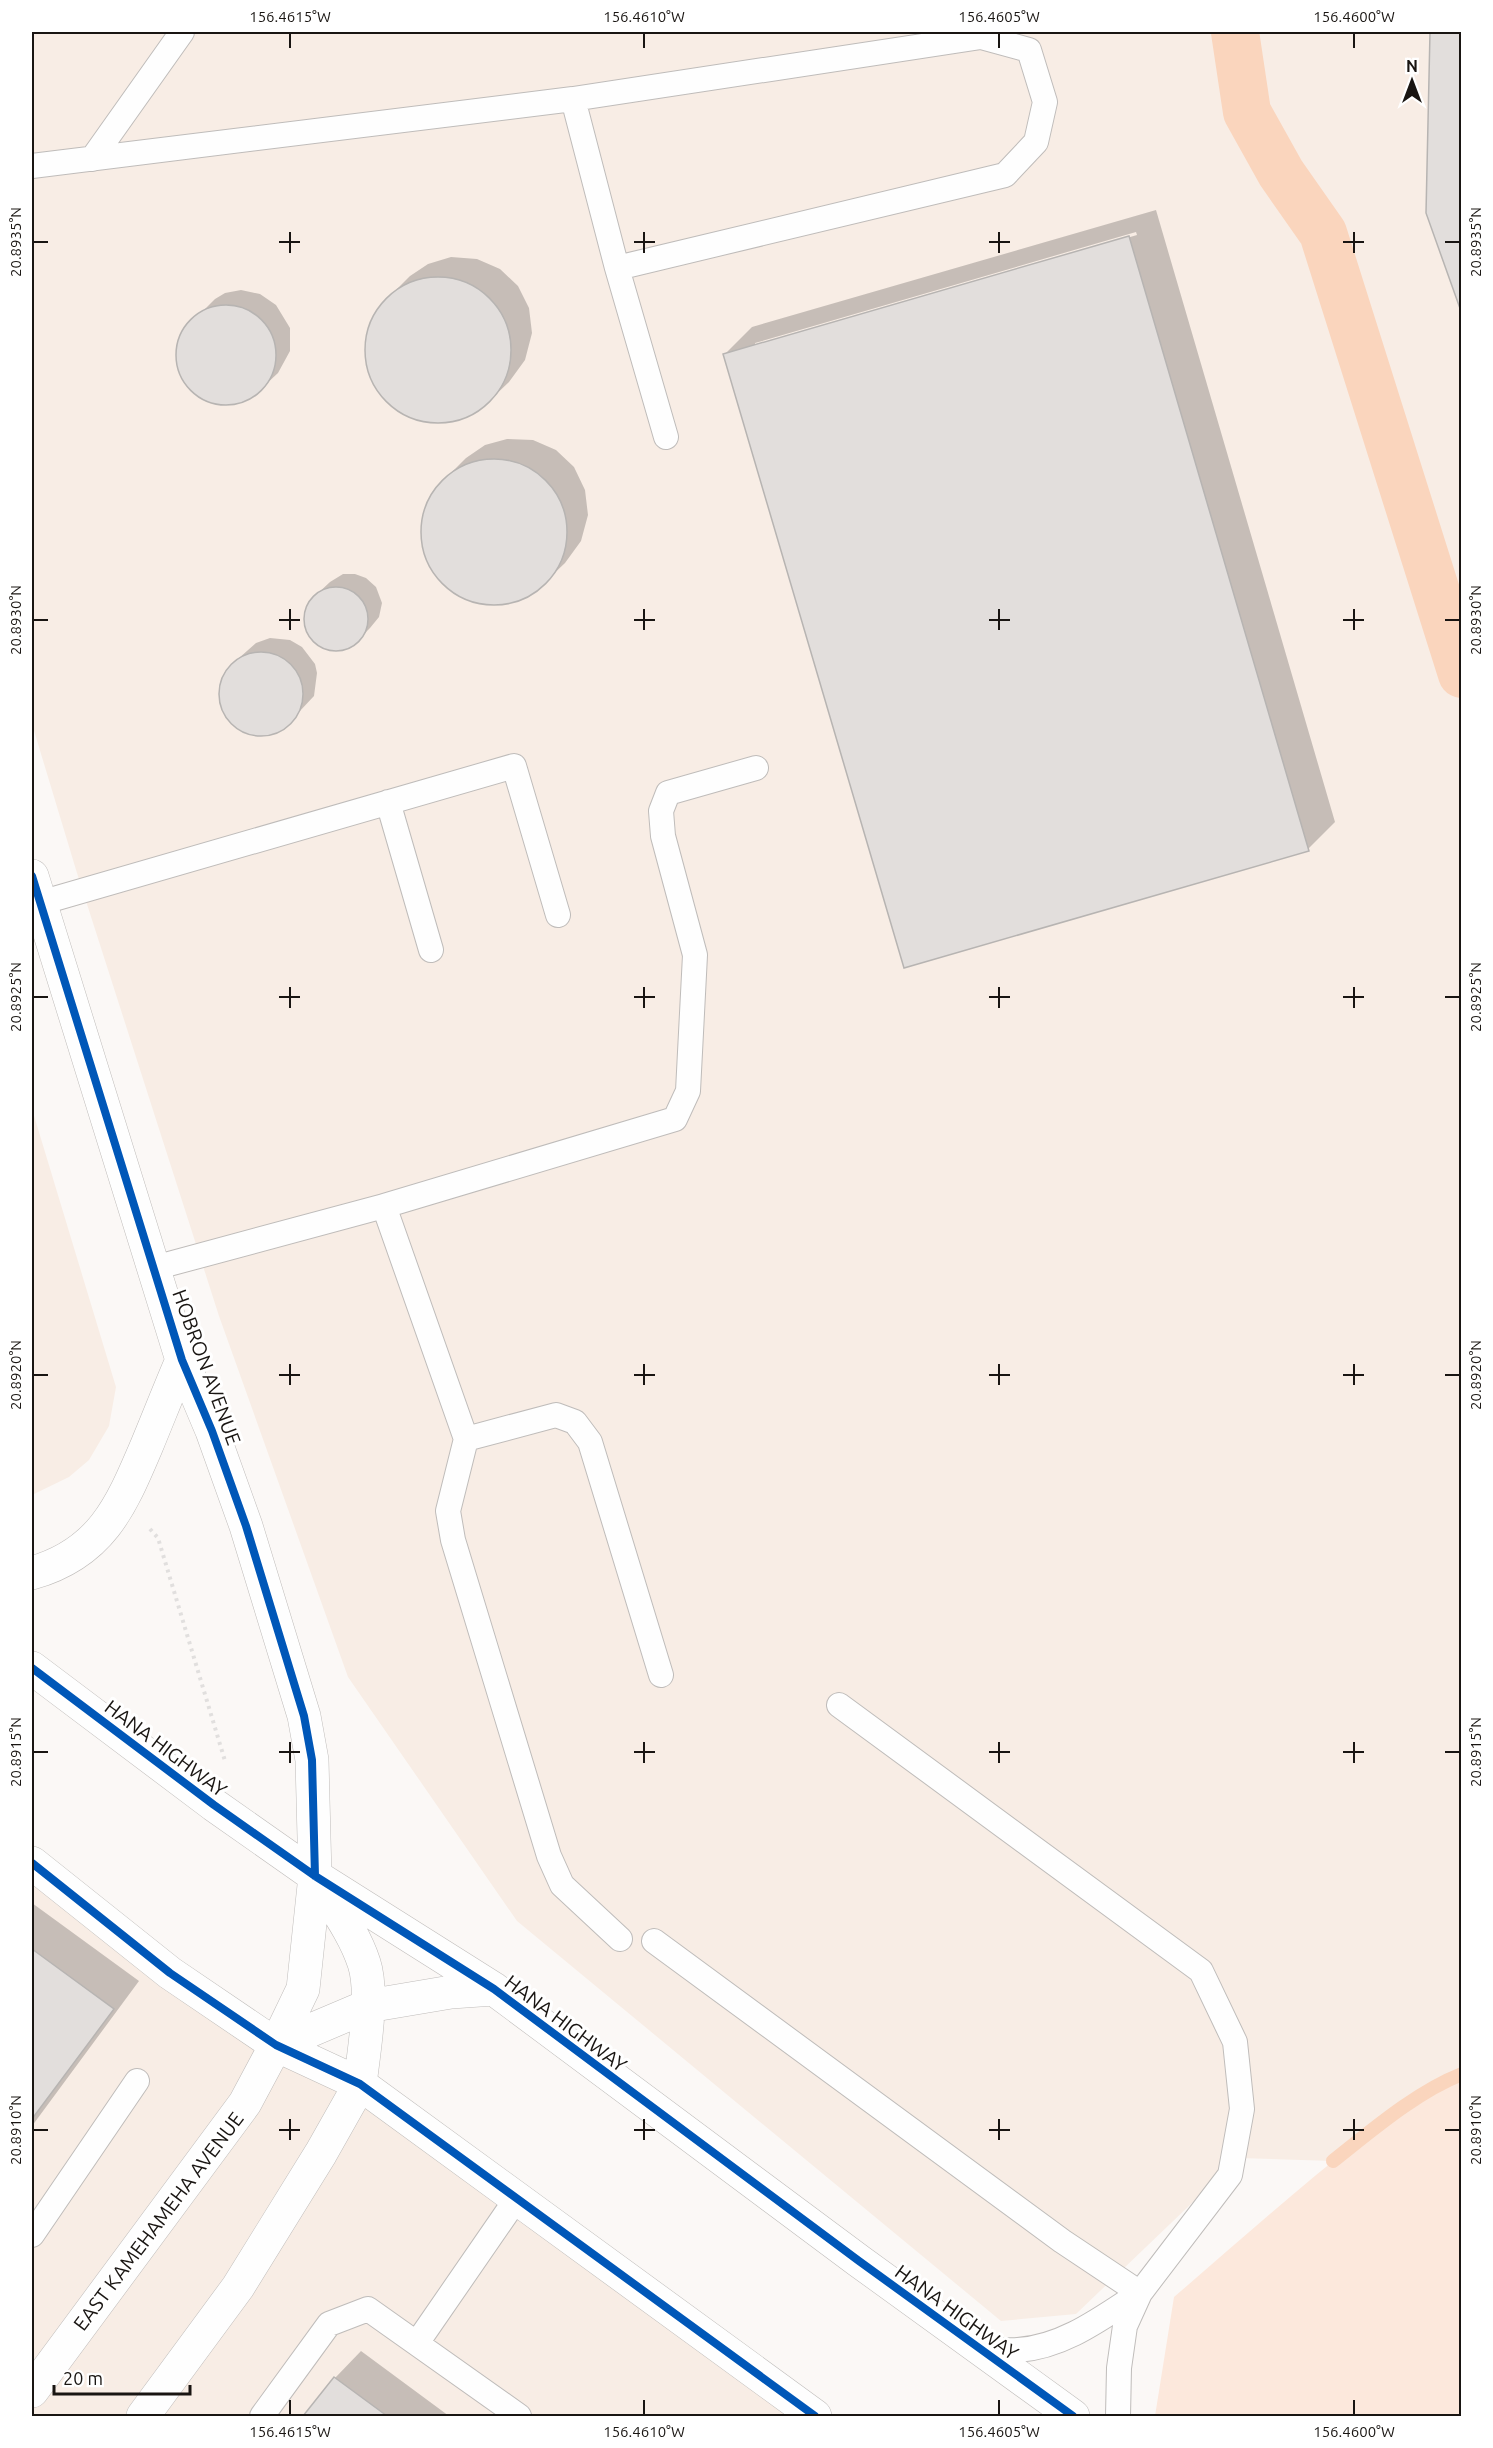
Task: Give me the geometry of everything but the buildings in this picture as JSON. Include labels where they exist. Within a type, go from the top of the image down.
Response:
[{"type":"main road","name":"HOBRON AVENUE","points":[[36,889],[182,1360],[212,1431],[246,1526],[304,1716],[312,1760],[315,1876],[303,1989],[276,2045]]},
{"type":"main road","points":[[32,1573],[57,1563],[86,1545],[99,1534],[119,1508],[182,1360]]},
{"type":"main road","name":"HANA HIGHWAY","points":[[32,1668],[214,1805],[315,1876],[494,1989],[1073,2416]]},
{"type":"main road","points":[[32,1863],[170,1973],[276,2045],[360,2084],[815,2416]]},
{"type":"main road","points":[[143,2416],[238,2287],[360,2084],[368,2006],[365,1964],[347,1926],[315,1876]]},
{"type":"main road","points":[[276,2045],[368,2006],[451,1992],[494,1989]]},
{"type":"main road","name":"EAST KAMEHAMEHA AVENUE","points":[[32,2391],[245,2103],[276,2045]]},
{"type":"lane","points":[[92,159],[182,32]]},
{"type":"lane","points":[[32,166],[573,99],[981,37],[1029,50],[1045,102],[1036,142],[1005,175],[617,268]]},
{"type":"lane","points":[[573,99],[617,268],[666,437]]},
{"type":"lane","points":[[36,889],[388,802],[514,766],[558,915]]},
{"type":"lane","points":[[154,1268],[384,1206],[675,1119],[688,1092],[695,955],[663,836],[661,811],[668,793],[756,768]]},
{"type":"lane","points":[[388,802],[431,950]]},
{"type":"lane","points":[[384,1206],[466,1439],[448,1511],[453,1540],[549,1856],[562,1885],[620,1939]]},
{"type":"lane","points":[[466,1439],[556,1415],[576,1422],[590,1442],[661,1675]]},
{"type":"lane","points":[[839,1705],[1201,1971],[1235,2042],[1242,2109],[1230,2175],[1140,2293],[1125,2326],[1119,2368],[1118,2416]]},
{"type":"lane","points":[[654,1941],[1062,2241],[1140,2293]]},
{"type":"lane","points":[[32,2235],[137,2081]]},
{"type":"lane","points":[[417,2343],[517,2198]]},
{"type":"lane","points":[[981,2349],[1019,2350],[1057,2341],[1092,2325],[1140,2293]]},
{"type":"lane","points":[[261,2416],[329,2324],[368,2309],[519,2416]]},
{"type":"path","points":[[144,1521],[158,1539],[228,1771]]},
{"type":"shaded area","points":[[32,32],[1461,32],[1461,2074],[1446,2080],[1387,2119],[1333,2161],[1239,2158],[1076,2314],[1001,2321],[517,1921],[348,1677],[219,1316],[77,873],[32,724]]},
{"type":"shaded area","points":[[32,1109],[116,1387],[109,1426],[89,1460],[69,1477],[32,1495]]},
{"type":"shaded area","points":[[32,1863],[825,2416],[32,2416]]},
{"type":"shaded area","points":[[1461,2074],[1461,2416],[1155,2416],[1174,2297],[1362,2138],[1422,2094]]},
{"type":"waterway","points":[[1235,32],[1247,112],[1281,173],[1323,233],[1462,674]]},
{"type":"waterway","points":[[1333,2161],[1411,2102],[1462,2074]]},
{"type":"cycle path","points":[[32,876],[182,1360],[212,1431],[246,1526],[304,1716],[312,1760],[315,1876]]},
{"type":"cycle path","points":[[32,1668],[214,1805],[315,1876],[494,1989],[859,2261],[1073,2416]]},
{"type":"cycle path","points":[[32,1863],[170,1973],[276,2045],[360,2084],[815,2416]]}]
